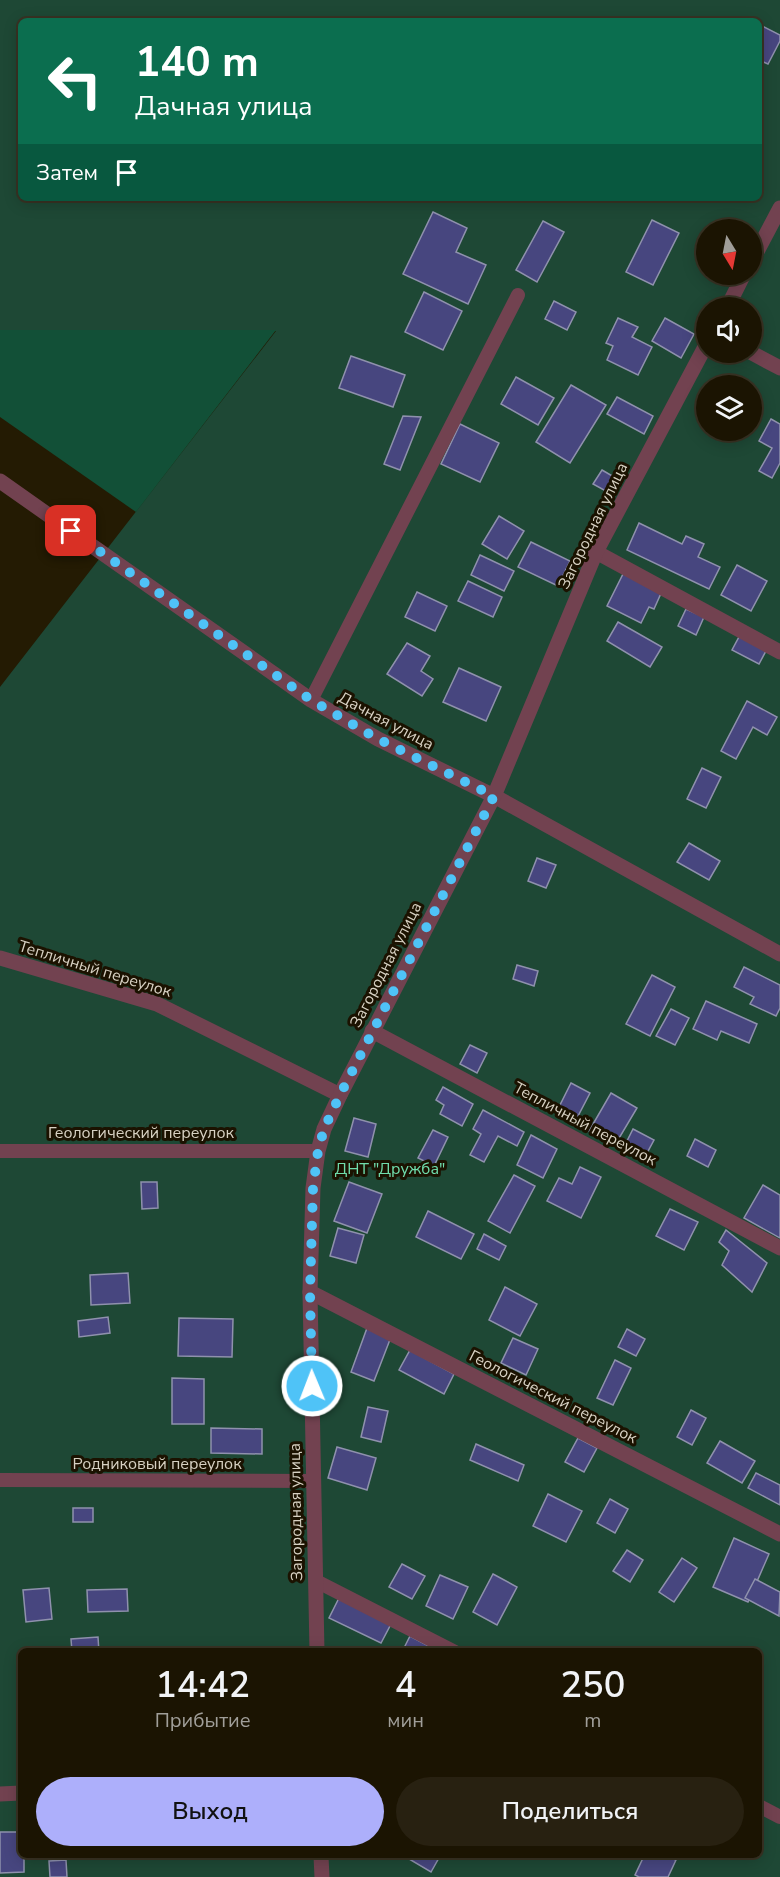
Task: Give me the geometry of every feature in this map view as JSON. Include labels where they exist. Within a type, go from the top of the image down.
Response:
[{"type":"street","points":[[762,242],[780,208]]},
{"type":"street","points":[[762,358],[780,368]]},
{"type":"street","name":"Загородная улица","points":[[317,1648],[310,1292],[313,1188],[318,1151],[324,1129],[372,1031],[494,796],[596,552],[696,363]]},
{"type":"street","name":"Дачная улица","points":[[0,481],[311,700],[378,739],[494,796],[780,954]]},
{"type":"street","points":[[596,552],[780,652]]},
{"type":"street","name":"Тепличный переулок","points":[[0,958],[157,1004],[340,1095]]},
{"type":"street","name":"Тепличный переулок","points":[[372,1031],[780,1248]]},
{"type":"street","name":"Геологический переулок","points":[[310,1292],[780,1533]]},
{"type":"street","points":[[0,1794],[18,1793]]},
{"type":"street","points":[[321,1858],[322,1877]]},
{"type":"lane","points":[[311,700],[518,295]]},
{"type":"lane","name":"Геологический переулок","points":[[0,1151],[318,1151]]},
{"type":"lane","name":"Родниковый переулок","points":[[0,1480],[314,1481]]},
{"type":"lane","points":[[316,1581],[447,1648]]},
{"type":"lane","points":[[762,1808],[780,1817]]},
{"type":"green space","name":"ДНТ \"Дружба\"","points":[[0,0],[780,0],[780,1877],[0,1877],[0,687],[276,331],[0,330]]},
{"type":"green space","points":[[0,330],[276,330],[136,512],[0,417]]},
{"type":"building","points":[[762,26],[780,35],[780,41],[768,64],[762,61]]},
{"type":"building","points":[[433,212],[467,228],[456,252],[486,265],[468,304],[403,274]]},
{"type":"building","points":[[652,220],[679,233],[653,285],[626,272]]},
{"type":"building","points":[[543,221],[564,232],[537,282],[516,270]]},
{"type":"building","points":[[424,292],[462,311],[443,350],[405,332]]},
{"type":"building","points":[[554,301],[576,312],[567,330],[545,319]]},
{"type":"building","points":[[618,318],[638,327],[632,337],[652,347],[638,375],[607,360],[613,346],[606,343]]},
{"type":"building","points":[[665,318],[694,334],[681,358],[652,341]]},
{"type":"building","points":[[351,356],[405,375],[393,407],[339,388]]},
{"type":"building","points":[[516,377],[554,398],[538,425],[501,404]]},
{"type":"building","points":[[571,385],[606,405],[570,463],[536,442]]},
{"type":"building","points":[[617,397],[653,416],[644,434],[607,414]]},
{"type":"building","points":[[403,416],[421,417],[400,470],[384,464]]},
{"type":"building","points":[[771,419],[780,424],[780,463],[772,478],[759,471],[772,448],[759,441],[762,441],[762,436]]},
{"type":"building","points":[[460,424],[499,443],[480,482],[441,464]]},
{"type":"building","points":[[602,470],[621,481],[613,495],[593,484]]},
{"type":"building","points":[[499,516],[524,531],[507,559],[482,544]]},
{"type":"building","points":[[639,523],[682,544],[686,536],[704,544],[698,557],[720,567],[709,589],[627,550]]},
{"type":"building","points":[[531,542],[570,561],[558,586],[518,567]]},
{"type":"building","points":[[480,555],[514,571],[504,591],[471,575]]},
{"type":"building","points":[[737,565],[767,581],[751,611],[721,595]]},
{"type":"building","points":[[624,572],[662,591],[654,609],[649,607],[641,623],[607,606]]},
{"type":"building","points":[[468,581],[502,597],[493,617],[458,601]]},
{"type":"building","points":[[417,592],[447,606],[435,631],[405,617]]},
{"type":"building","points":[[686,609],[704,617],[696,635],[678,626]]},
{"type":"building","points":[[618,622],[662,647],[650,667],[607,641]]},
{"type":"building","points":[[740,635],[767,649],[759,664],[732,650]]},
{"type":"building","points":[[407,643],[430,656],[421,671],[433,679],[422,696],[387,674]]},
{"type":"building","points":[[459,668],[501,687],[486,721],[443,702]]},
{"type":"building","points":[[747,701],[777,717],[767,735],[753,727],[736,759],[721,751]]},
{"type":"building","points":[[702,768],[721,777],[706,808],[687,799]]},
{"type":"building","points":[[689,843],[720,861],[709,880],[677,862]]},
{"type":"building","points":[[537,858],[556,865],[546,888],[528,881]]},
{"type":"building","points":[[517,965],[538,971],[534,986],[513,979]]},
{"type":"building","points":[[744,967],[780,985],[780,1008],[776,1016],[750,1004],[754,997],[734,987]]},
{"type":"building","points":[[652,975],[675,987],[650,1036],[626,1024]]},
{"type":"building","points":[[706,1001],[757,1024],[749,1043],[721,1031],[717,1040],[693,1029]]},
{"type":"building","points":[[671,1009],[689,1018],[675,1045],[656,1036]]},
{"type":"building","points":[[470,1045],[487,1053],[477,1073],[460,1064]]},
{"type":"building","points":[[571,1083],[590,1093],[577,1118],[558,1109]]},
{"type":"building","points":[[443,1087],[473,1104],[462,1126],[440,1114],[444,1105],[436,1100]]},
{"type":"building","points":[[611,1093],[637,1108],[615,1145],[589,1131]]},
{"type":"building","points":[[483,1110],[524,1132],[517,1146],[498,1136],[484,1162],[470,1155],[481,1134],[473,1129]]},
{"type":"building","points":[[354,1118],[376,1124],[368,1157],[345,1151]]},
{"type":"building","points":[[633,1129],[654,1140],[647,1153],[626,1143]]},
{"type":"building","points":[[433,1130],[448,1137],[434,1166],[418,1158]]},
{"type":"building","points":[[531,1135],[557,1149],[543,1178],[517,1165]]},
{"type":"building","points":[[695,1139],[716,1150],[708,1167],[687,1156]]},
{"type":"building","points":[[580,1167],[601,1177],[581,1218],[547,1201],[559,1178],[572,1184]]},
{"type":"building","points":[[514,1175],[535,1186],[510,1233],[488,1221]]},
{"type":"building","points":[[141,1182],[157,1182],[158,1208],[142,1209]]},
{"type":"building","points":[[349,1182],[382,1194],[367,1233],[334,1221]]},
{"type":"building","points":[[763,1185],[780,1195],[780,1238],[744,1218]]},
{"type":"building","points":[[670,1209],[698,1222],[684,1250],[656,1236]]},
{"type":"building","points":[[428,1211],[474,1234],[461,1259],[416,1237]]},
{"type":"building","points":[[338,1228],[364,1235],[356,1263],[330,1256]]},
{"type":"building","points":[[726,1230],[767,1263],[752,1292],[722,1265],[729,1251],[719,1242]]},
{"type":"building","points":[[484,1234],[506,1246],[499,1260],[477,1249]]},
{"type":"building","points":[[128,1273],[130,1303],[91,1305],[90,1275]]},
{"type":"building","points":[[505,1287],[537,1304],[520,1336],[489,1320]]},
{"type":"building","points":[[108,1317],[110,1333],[79,1337],[78,1321]]},
{"type":"building","points":[[179,1318],[233,1319],[232,1357],[178,1356]]},
{"type":"building","points":[[367,1328],[391,1337],[374,1381],[351,1372]]},
{"type":"building","points":[[627,1329],[645,1339],[636,1356],[618,1347]]},
{"type":"building","points":[[513,1338],[538,1349],[526,1375],[501,1363]]},
{"type":"building","points":[[410,1350],[454,1374],[444,1394],[399,1370]]},
{"type":"building","points":[[615,1360],[631,1368],[613,1405],[597,1398]]},
{"type":"building","points":[[172,1378],[204,1379],[204,1424],[172,1424]]},
{"type":"building","points":[[368,1407],[388,1411],[381,1442],[361,1437]]},
{"type":"building","points":[[691,1410],[706,1418],[692,1445],[677,1437]]},
{"type":"building","points":[[211,1428],[262,1429],[262,1454],[211,1453]]},
{"type":"building","points":[[578,1438],[597,1448],[584,1472],[565,1462]]},
{"type":"building","points":[[720,1441],[755,1461],[742,1483],[707,1463]]},
{"type":"building","points":[[476,1444],[524,1465],[518,1481],[470,1460]]},
{"type":"building","points":[[337,1447],[376,1458],[367,1490],[328,1478]]},
{"type":"building","points":[[756,1473],[780,1485],[780,1505],[748,1488]]},
{"type":"building","points":[[548,1494],[582,1511],[566,1542],[533,1526]]},
{"type":"building","points":[[610,1499],[628,1509],[615,1533],[597,1523]]},
{"type":"building","points":[[73,1508],[93,1508],[93,1522],[73,1522]]},
{"type":"building","points":[[734,1538],[769,1554],[748,1602],[713,1587]]},
{"type":"building","points":[[627,1550],[643,1560],[630,1582],[613,1571]]},
{"type":"building","points":[[682,1558],[697,1568],[674,1602],[659,1592]]},
{"type":"building","points":[[402,1564],[425,1576],[412,1599],[389,1587]]},
{"type":"building","points":[[493,1574],[517,1587],[497,1625],[473,1612]]},
{"type":"building","points":[[440,1575],[468,1587],[453,1619],[426,1606]]},
{"type":"building","points":[[755,1579],[780,1592],[779,1616],[745,1598]]},
{"type":"building","points":[[49,1588],[52,1619],[26,1622],[23,1590]]},
{"type":"building","points":[[127,1589],[128,1611],[88,1612],[87,1590]]},
{"type":"building","points":[[339,1598],[391,1624],[381,1643],[329,1618]]},
{"type":"building","points":[[410,1636],[432,1648],[404,1648]]},
{"type":"building","points":[[98,1637],[99,1648],[72,1648],[71,1639]]},
{"type":"building","points":[[0,1832],[18,1832],[18,1858],[24,1858],[24,1872],[0,1873]]},
{"type":"building","points":[[407,1858],[439,1858],[431,1872]]},
{"type":"building","points":[[643,1858],[676,1860],[668,1877],[635,1875]]},
{"type":"building","points":[[66,1860],[67,1877],[50,1877],[49,1861]]},
{"type":"route","points":[[71,531],[311,700],[378,739],[494,796],[324,1129],[318,1151],[313,1188],[310,1292],[312,1386]]}]
